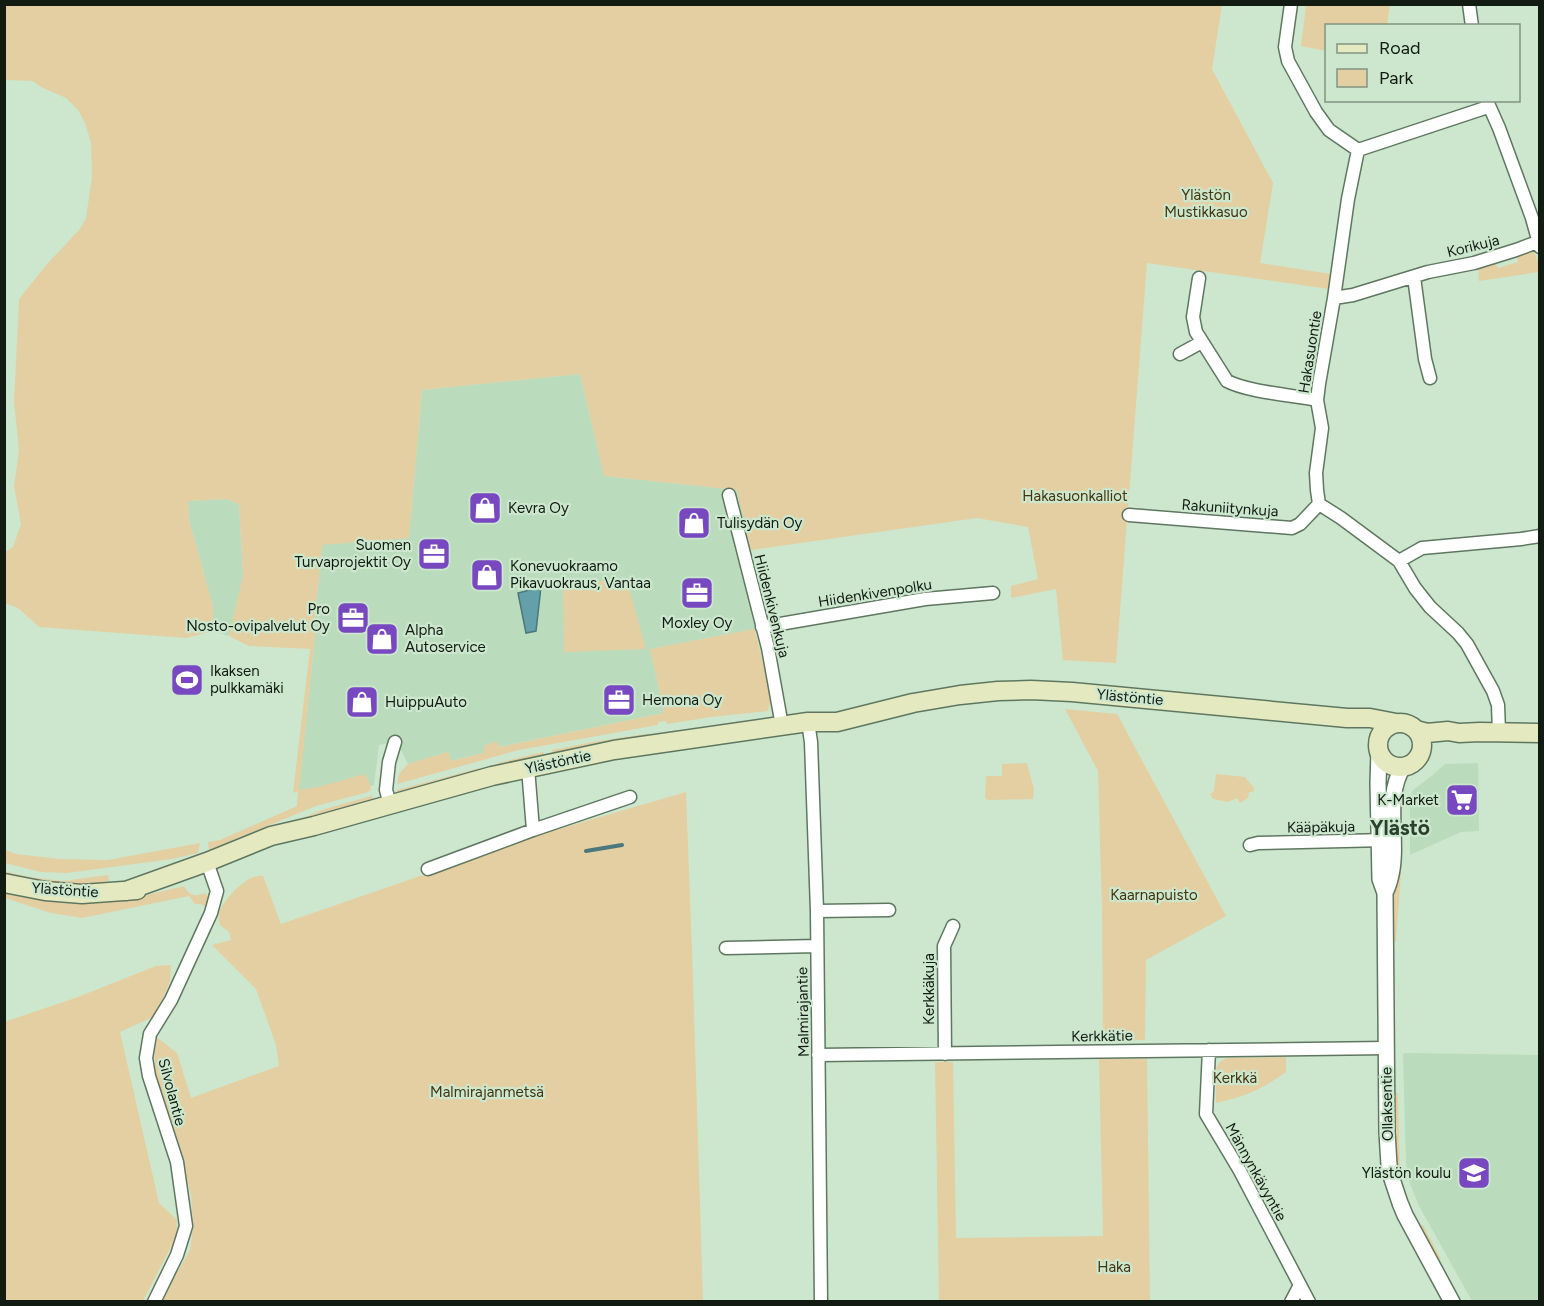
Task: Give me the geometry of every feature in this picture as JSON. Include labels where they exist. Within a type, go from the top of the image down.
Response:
[{"type":"main road","name":"Ylästöntie","points":[[4,882],[45,891],[72,893],[126,891],[209,868],[271,836],[528,768],[614,750],[808,722],[834,712],[861,706],[913,703],[998,691],[1031,690],[1147,698],[1347,718],[1370,718],[1405,724],[1426,733],[1448,731],[1539,733]]},
{"type":"main road","name":"Ylästöntie","points":[[1347,718],[1366,730],[1387,762],[1403,767],[1419,755],[1459,733]]},
{"type":"main road","points":[[1379,747],[1383,731],[1396,723]]},
{"type":"main road","points":[[1416,730],[1422,747],[1419,755]]},
{"type":"street","points":[[1291,4],[1285,47],[1288,61],[1316,112],[1329,130],[1358,150],[1488,104],[1499,128],[1539,243]]},
{"type":"street","points":[[1469,4],[1472,24]]},
{"type":"street","name":"Hakasuontie","points":[[1319,504],[1316,473],[1322,428],[1317,400],[1348,199],[1358,150]]},
{"type":"street","name":"Korikuja","points":[[1334,298],[1353,295],[1428,272],[1474,263],[1539,243]]},
{"type":"street","points":[[1414,277],[1425,358],[1430,378]]},
{"type":"street","points":[[1199,278],[1194,317],[1196,332],[1227,381],[1317,400]]},
{"type":"street","points":[[1180,354],[1202,342]]},
{"type":"street","name":"Hiidenkivenkuja","points":[[729,495],[768,648],[782,726]]},
{"type":"street","points":[[1319,504],[1399,561],[1415,588],[1430,607],[1448,622],[1467,644],[1493,691],[1498,705],[1499,732]]},
{"type":"street","name":"Rakuniitynkuja","points":[[1129,515],[1292,528],[1300,524],[1319,504]]},
{"type":"street","points":[[1399,561],[1422,548],[1539,536]]},
{"type":"street","name":"Hiidenkivenpolku","points":[[762,627],[925,599],[993,593]]},
{"type":"street","name":"Malmirajantie","points":[[808,722],[811,742],[817,911],[821,1302]]},
{"type":"street","points":[[390,804],[386,790],[389,762],[395,742]]},
{"type":"street","name":"Ollaksentie","points":[[1379,747],[1378,779],[1390,879],[1385,893],[1389,1165],[1405,1215],[1452,1302]]},
{"type":"street","name":"Ollaksentie","points":[[1386,840],[1394,789],[1398,774],[1403,767]]},
{"type":"street","points":[[528,768],[533,830]]},
{"type":"street","points":[[428,870],[533,830],[630,798]]},
{"type":"street","name":"Kääpäkuja","points":[[1250,845],[1386,840]]},
{"type":"street","name":"Silvolantie","points":[[154,1302],[177,1255],[186,1226],[177,1162],[149,1077],[146,1058],[150,1034],[171,1000],[211,914],[217,891],[209,868]]},
{"type":"street","points":[[817,911],[889,910]]},
{"type":"street","name":"Kerkkäkuja","points":[[945,1054],[944,946],[953,926]]},
{"type":"street","points":[[726,948],[817,946]]},
{"type":"street","name":"Kerkkätie","points":[[818,1055],[1387,1048]]},
{"type":"street","name":"Männynkävyntie","points":[[1209,1050],[1206,1114],[1240,1171],[1309,1302]]},
{"type":"street","points":[[1292,1302],[1300,1285]]},
{"type":"shaded area","points":[[580,374],[604,476],[738,490],[751,550],[738,552],[755,629],[650,649],[664,713],[498,747],[497,742],[484,753],[450,761],[448,752],[408,764],[397,742],[379,745],[374,785],[297,806],[315,637],[322,544],[409,538],[422,390]]},
{"type":"shaded area","points":[[227,499],[239,504],[243,576],[229,636],[213,631],[213,607],[189,520],[188,501]]},
{"type":"shaded area","points":[[1478,763],[1479,831],[1461,832],[1410,855],[1410,799],[1413,790],[1445,764]]},
{"type":"shaded area","name":"Ylästön koulu","points":[[1403,1054],[1539,1055],[1539,1301],[1472,1301],[1419,1206],[1410,1184],[1406,1163]]},
{"type":"green space","points":[[5,5],[1222,5],[1212,69],[1273,183],[1260,263],[1331,274],[1329,289],[1147,263],[1116,663],[1063,660],[1056,589],[1011,598],[1011,586],[1038,579],[1028,527],[977,518],[751,550],[737,490],[604,476],[580,374],[422,390],[409,538],[322,545],[299,790],[365,774],[371,789],[368,792],[316,806],[209,850],[208,842],[220,840],[297,806],[298,791],[293,793],[310,649],[249,646],[229,636],[243,575],[239,504],[227,499],[188,501],[189,520],[213,607],[213,631],[186,638],[39,627],[18,608],[5,603],[5,552],[13,547],[21,524],[14,486],[19,450],[14,402],[19,299],[47,264],[80,229],[86,218],[92,177],[91,143],[78,110],[66,98],[33,81],[5,80]]},
{"type":"green space","points":[[1306,5],[1390,5],[1387,24],[1325,24],[1325,51],[1301,46]]},
{"type":"green space","points":[[1527,250],[1534,251],[1539,272],[1479,281],[1478,267],[1495,262],[1498,268],[1518,262],[1517,255]]},
{"type":"green space","points":[[626,578],[646,649],[564,652],[563,586]]},
{"type":"green space","points":[[755,629],[771,699],[768,711],[667,724],[666,721],[658,722],[658,725],[519,750],[397,784],[399,774],[408,764],[448,752],[451,761],[484,753],[484,746],[497,741],[499,747],[664,713],[650,649]]},
{"type":"green space","name":"Kaarnapuisto","points":[[1065,709],[1117,714],[1226,916],[1146,960],[1145,1040],[1103,1041],[1098,771]]},
{"type":"green space","points":[[651,733],[629,741],[552,753],[552,750]]},
{"type":"green space","points":[[543,752],[545,755],[499,768],[497,765],[498,763]]},
{"type":"green space","points":[[1027,763],[1034,789],[1033,799],[988,800],[985,798],[986,776],[1002,776],[1002,764]]},
{"type":"green space","points":[[480,768],[482,771],[400,794],[397,792],[397,790]]},
{"type":"green space","points":[[1216,774],[1245,777],[1254,788],[1253,792],[1249,792],[1248,798],[1240,803],[1237,798],[1228,802],[1213,799],[1210,794],[1214,791]]},
{"type":"green space","name":"Malmirajanmetsä","points":[[686,792],[703,1301],[161,1301],[190,1250],[193,1227],[191,1195],[175,1133],[155,1077],[154,1035],[177,1053],[191,1098],[279,1066],[276,1045],[256,989],[212,945],[231,940],[229,932],[220,925],[219,915],[227,900],[244,882],[257,876],[263,876],[281,924],[542,834]]},
{"type":"green space","points":[[371,796],[372,801],[267,832],[325,809]]},
{"type":"green space","points":[[200,843],[198,853],[172,859],[67,873],[41,872],[5,863],[5,850],[16,854],[60,859],[108,860]]},
{"type":"green space","points":[[1396,869],[1401,873],[1396,941],[1393,942],[1390,931]]},
{"type":"green space","points":[[4,871],[63,881],[108,875],[109,881],[82,886],[56,885],[5,876]]},
{"type":"green space","points":[[184,886],[193,895],[205,893],[208,896],[209,908],[195,904],[189,896],[82,918],[51,913],[5,898],[5,888],[110,900],[147,895]]},
{"type":"green space","points":[[171,965],[170,981],[155,1016],[120,1032],[159,1203],[177,1220],[176,1237],[143,1301],[5,1301],[4,1022],[78,997],[156,966]]},
{"type":"green space","name":"Kerkkä","points":[[1286,1057],[1286,1072],[1277,1078],[1253,1092],[1216,1103],[1216,1071],[1222,1060]]},
{"type":"green space","name":"Haka","points":[[1099,1059],[1147,1059],[1150,1301],[939,1301],[935,1062],[953,1062],[956,1238],[1103,1236]]},
{"type":"green space","points":[[1393,1093],[1397,1093],[1398,1096],[1400,1167],[1396,1169],[1395,1164]]},
{"type":"green space","points":[[1423,1225],[1441,1259],[1436,1261],[1417,1226]]},
{"type":"water","points":[[541,587],[536,631],[526,633],[518,593]]},
{"type":"waterway","points":[[586,851],[622,845]]},
{"type":"place","name":"Kevra Oy","points":[[485,508]]},
{"type":"place","name":"Tulisydän Oy","points":[[694,523]]},
{"type":"place","name":"Suomen Turvaprojektit Oy","points":[[434,554]]},
{"type":"place","name":"Konevuokraamo Pikavuokraus, Vantaa","points":[[487,575]]},
{"type":"place","name":"Moxley Oy","points":[[697,593]]},
{"type":"place","name":"Pro Nosto-ovipalvelut Oy","points":[[353,618]]},
{"type":"place","name":"Alpha Autoservice","points":[[382,639]]},
{"type":"place","name":"Ikaksen pulkkamäki","points":[[187,680]]},
{"type":"place","name":"Hemona Oy","points":[[619,700]]},
{"type":"place","name":"HuippuAuto","points":[[362,702]]},
{"type":"place","name":"K-Market","points":[[1462,800]]},
{"type":"place","name":"Ylästön koulu","points":[[1474,1173]]},
{"type":"district","name":"Ylästö","points":[[1400,827]]},
{"type":"park label","name":"Ylästön Mustikkasuo","points":[[1206,204]]},
{"type":"park label","name":"Hakasuonkalliot","points":[[1075,496]]}]
